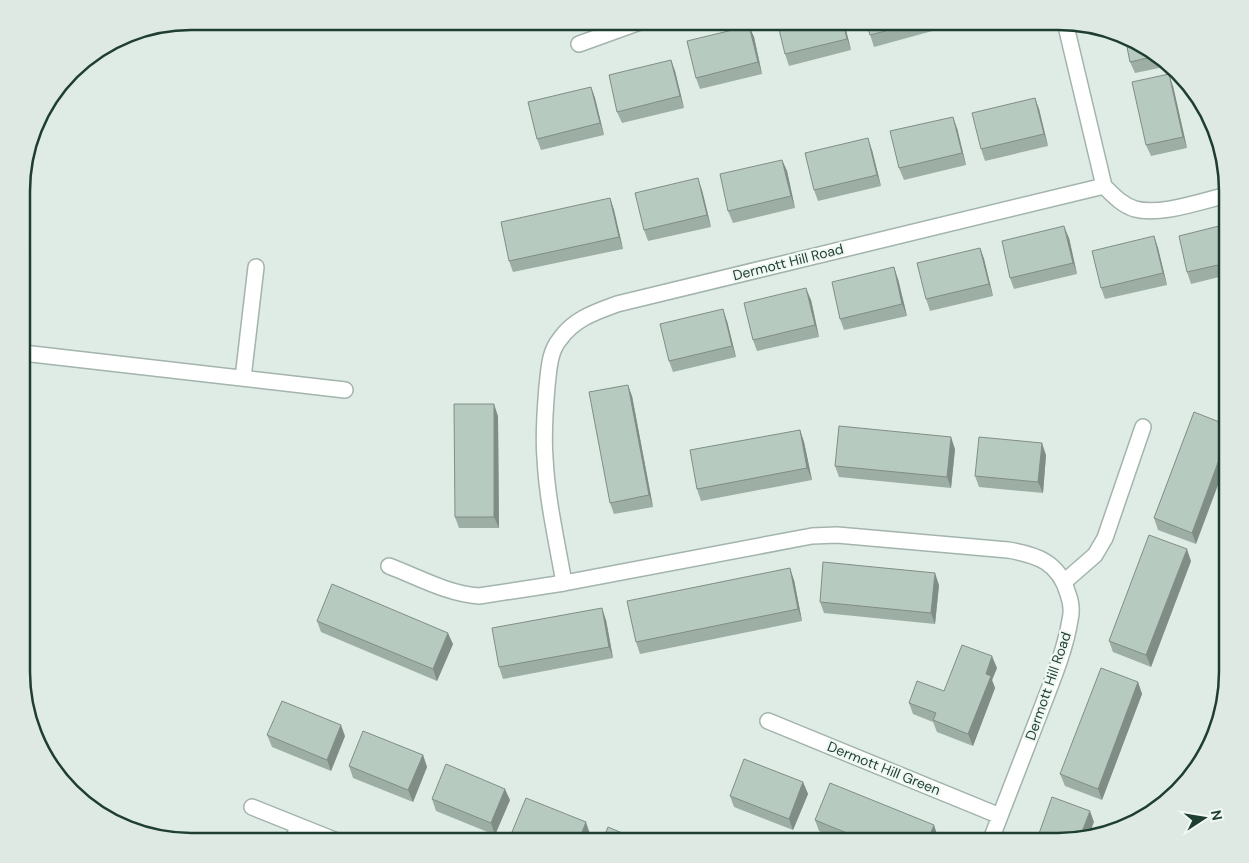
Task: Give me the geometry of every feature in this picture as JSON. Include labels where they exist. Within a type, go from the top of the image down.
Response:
[{"type":"street","points":[[579,44],[618,30]]},
{"type":"street","points":[[1067,30],[1104,186],[1121,203],[1135,209],[1153,211],[1219,197]]},
{"type":"street","name":"Dermott Hill Road","points":[[564,583],[545,458],[546,402],[552,351],[571,326],[588,314],[617,304],[1104,186]]},
{"type":"street","points":[[243,378],[256,267]]},
{"type":"street","points":[[30,354],[345,390]]},
{"type":"street","points":[[389,566],[466,595],[479,596],[564,583],[782,541],[837,535],[1008,550],[1032,554],[1047,561],[1064,582],[1095,555],[1104,538],[1143,427]]},
{"type":"street","name":"Dermott Hill Road","points":[[993,833],[1047,693],[1066,636],[1070,619],[1070,606],[1064,582]]},
{"type":"street","name":"Dermott Hill Green","points":[[768,721],[1000,816]]},
{"type":"street","points":[[252,807],[316,833]]},
{"type":"street","points":[[296,833],[299,826]]},
{"type":"building","points":[[732,30],[750,30],[758,62],[696,78],[687,41]]},
{"type":"building","points":[[779,30],[845,30],[847,39],[785,54]]},
{"type":"building","points":[[868,30],[889,30],[870,35]]},
{"type":"building","points":[[1127,46],[1148,58],[1130,62]]},
{"type":"building","points":[[671,60],[680,96],[617,112],[609,75]]},
{"type":"building","points":[[1169,74],[1183,137],[1146,145],[1132,82]]},
{"type":"building","points":[[591,87],[600,123],[537,139],[528,102]]},
{"type":"building","points":[[1035,98],[1044,134],[981,149],[972,113]]},
{"type":"building","points":[[953,117],[962,153],[899,168],[890,131]]},
{"type":"building","points":[[868,138],[877,175],[814,190],[805,153]]},
{"type":"building","points":[[782,160],[791,196],[728,211],[720,174]]},
{"type":"building","points":[[698,178],[707,215],[644,230],[635,193]]},
{"type":"building","points":[[610,198],[619,237],[509,261],[501,222]]},
{"type":"building","points":[[1064,226],[1073,263],[1010,278],[1002,241]]},
{"type":"building","points":[[1219,226],[1219,265],[1187,272],[1179,236]]},
{"type":"building","points":[[1154,236],[1163,273],[1101,288],[1092,251]]},
{"type":"building","points":[[980,248],[989,284],[926,299],[917,263]]},
{"type":"building","points":[[894,267],[902,304],[840,319],[832,282]]},
{"type":"building","points":[[806,288],[815,325],[753,340],[744,303]]},
{"type":"building","points":[[723,309],[732,346],[669,361],[660,324]]},
{"type":"building","points":[[628,385],[649,495],[610,503],[589,392]]},
{"type":"building","points":[[454,404],[494,404],[494,517],[455,517]]},
{"type":"building","points":[[1194,412],[1219,422],[1219,460],[1192,533],[1154,518]]},
{"type":"building","points":[[839,426],[951,437],[947,477],[835,466]]},
{"type":"building","points":[[800,430],[807,468],[697,489],[690,450]]},
{"type":"building","points":[[979,437],[1042,443],[1038,482],[975,476]]},
{"type":"building","points":[[1149,535],[1187,549],[1146,655],[1109,641]]},
{"type":"building","points":[[823,562],[935,573],[931,613],[820,602]]},
{"type":"building","points":[[790,568],[798,609],[636,642],[627,601]]},
{"type":"building","points":[[332,584],[448,633],[433,669],[317,621]]},
{"type":"building","points":[[602,608],[609,647],[499,667],[492,628]]},
{"type":"building","points":[[962,645],[992,656],[986,674],[991,676],[968,734],[933,720],[936,713],[909,703],[917,681],[944,691]]},
{"type":"building","points":[[1101,668],[1138,682],[1098,789],[1060,774]]},
{"type":"building","points":[[282,701],[341,725],[327,760],[267,735]]},
{"type":"building","points":[[363,731],[423,755],[408,790],[349,766]]},
{"type":"building","points":[[744,759],[803,782],[789,819],[730,796]]},
{"type":"building","points":[[446,764],[505,789],[491,823],[432,799]]},
{"type":"building","points":[[830,783],[934,825],[931,833],[847,833],[815,820]]},
{"type":"building","points":[[1052,797],[1090,811],[1082,831],[1039,833]]},
{"type":"building","points":[[526,798],[586,822],[582,833],[512,832]]},
{"type":"building","points":[[608,827],[622,833],[606,833]]}]
